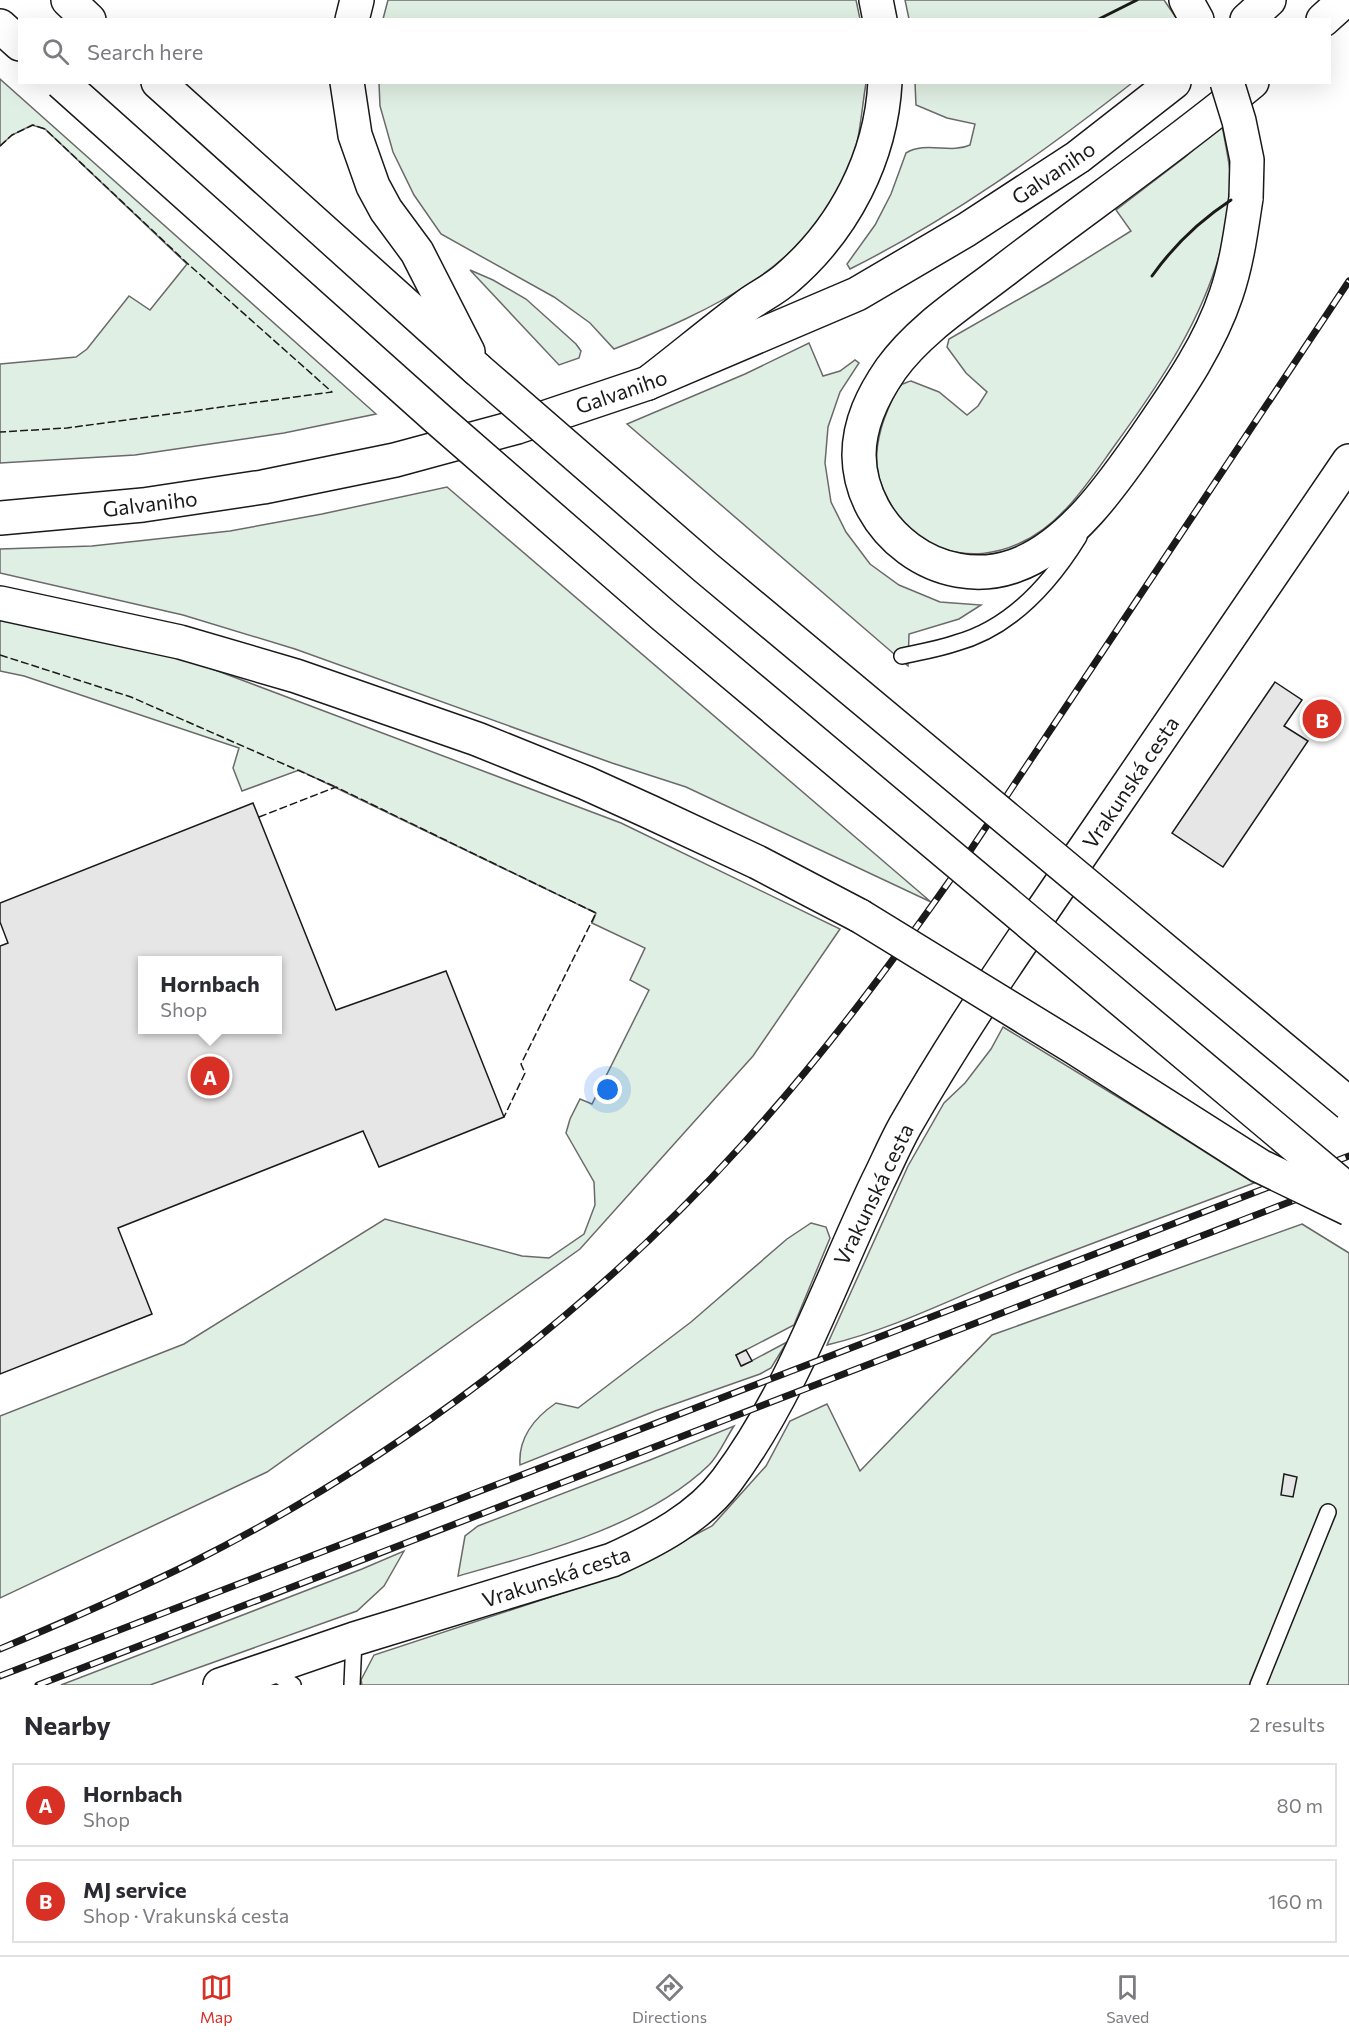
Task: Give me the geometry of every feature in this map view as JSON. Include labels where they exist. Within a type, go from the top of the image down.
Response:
[{"type":"main road","points":[[68,0],[87,18]]},
{"type":"main road","points":[[352,18],[357,0]]},
{"type":"main road","points":[[876,0],[880,18]]},
{"type":"main road","points":[[1186,0],[1196,18]]},
{"type":"main road","points":[[1249,18],[1269,0]]},
{"type":"main road","points":[[1325,18],[1345,0]]},
{"type":"main road","points":[[0,26],[18,42]]},
{"type":"main road","points":[[63,84],[404,389],[663,615],[1349,1191]]},
{"type":"main road","points":[[160,84],[477,369],[705,567],[1349,1104]]},
{"type":"main road","points":[[347,84],[355,135],[373,186],[386,210],[417,252],[477,369]]},
{"type":"main road","points":[[648,383],[750,303],[786,279],[810,256],[834,227],[853,197],[867,168],[881,119],[885,84]]},
{"type":"main road","name":"Galvaniho","points":[[0,518],[143,505],[285,483],[394,460],[495,433],[648,383],[857,294],[966,230],[1078,157],[1171,84]]},
{"type":"main road","points":[[1228,84],[1239,122],[1246,160],[1246,198],[1239,252],[1226,296],[1208,338],[1180,387],[1105,492],[1058,540],[1037,556],[1012,567],[987,572],[962,571],[938,566],[916,555],[896,540],[879,521],[869,502],[861,476],[859,452],[866,412],[876,391],[892,368],[909,347],[930,328],[1040,243],[1198,127],[1250,84]]},
{"type":"main road","name":"Vrakunská cesta","points":[[220,1685],[281,1677],[354,1639],[612,1560],[647,1545],[677,1526],[724,1485],[758,1435],[793,1371],[852,1236],[902,1130],[967,1021],[1349,461]]},
{"type":"main road","points":[[0,603],[180,642],[296,676],[477,739],[586,783],[757,862],[860,916],[1075,1048],[1260,1166],[1349,1209]]},
{"type":"lane","points":[[902,656],[958,643],[997,626],[1032,598],[1058,570],[1105,492]]},
{"type":"lane","points":[[1258,1685],[1328,1512]]},
{"type":"lane","points":[[352,1685],[354,1639]]},
{"type":"green space","points":[[388,0],[856,0],[860,18],[383,18]]},
{"type":"green space","points":[[905,0],[1164,0],[1176,18],[909,18]]},
{"type":"green space","points":[[0,79],[376,414],[284,433],[135,455],[0,463],[0,364],[76,357],[87,349],[129,296],[150,310],[187,264],[45,129],[32,125],[12,135],[0,146]]},
{"type":"green space","points":[[379,84],[866,84],[853,159],[836,196],[814,228],[787,256],[756,280],[686,318],[614,349],[590,323],[554,297],[441,234],[414,195],[393,152],[380,106]]},
{"type":"green space","points":[[915,84],[1131,84],[996,183],[924,229],[850,269],[847,264],[875,225],[891,194],[906,153],[921,148],[955,148],[970,145],[975,124],[947,118],[916,105]]},
{"type":"green space","points":[[1222,125],[1230,172],[1231,201],[1223,241],[1205,296],[1193,323],[1164,373],[1132,422],[1084,487],[1048,526],[1018,544],[1001,550],[974,554],[956,552],[932,545],[912,532],[901,521],[885,494],[877,464],[881,429],[890,405],[902,384],[911,381],[939,392],[967,415],[978,406],[987,392],[966,373],[947,347],[949,339],[1049,282],[1131,231],[1116,210],[1184,158]]},
{"type":"green space","points":[[470,270],[526,299],[576,344],[581,351],[579,358],[559,365]]},
{"type":"green space","points":[[809,343],[823,376],[840,371],[855,360],[859,363],[840,392],[828,427],[825,463],[831,502],[846,532],[870,564],[899,585],[940,602],[981,605],[959,619],[909,634],[908,666],[627,424],[745,374]]},
{"type":"green space","points":[[447,487],[931,902],[686,787],[612,763],[295,649],[183,615],[0,573],[0,549],[92,546],[230,531]]},
{"type":"green space","points":[[0,620],[194,662],[621,823],[840,929],[753,1056],[580,1249],[267,1472],[0,1598],[0,1416],[184,1344],[385,1219],[522,1256],[549,1258],[584,1234],[595,1205],[594,1182],[566,1133],[580,1099],[592,1104],[649,990],[630,980],[645,948],[592,923],[596,913],[299,770],[242,791],[233,768],[239,748],[24,676],[0,671]]},
{"type":"green space","points":[[1003,1027],[1254,1183],[1023,1270],[902,1321],[827,1345],[908,1166],[944,1103],[965,1083],[991,1049]]},
{"type":"green space","points":[[811,1223],[826,1227],[830,1238],[794,1325],[736,1355],[742,1366],[787,1342],[771,1368],[520,1465],[522,1446],[529,1429],[548,1409],[556,1403],[578,1408],[691,1322],[787,1239]]},
{"type":"green space","points":[[1302,1224],[1349,1253],[1349,1685],[362,1685],[361,1680],[374,1655],[623,1573],[712,1526],[766,1466],[790,1421],[827,1404],[860,1471],[992,1335]]},
{"type":"green space","points":[[734,1426],[709,1465],[655,1505],[591,1535],[523,1558],[458,1576],[465,1536],[478,1526]]},
{"type":"green space","points":[[404,1551],[384,1586],[357,1611],[150,1685],[61,1685],[362,1569]]},
{"type":"building","points":[[1275,682],[1302,700],[1284,726],[1308,741],[1223,867],[1172,833]]},
{"type":"building","points":[[253,803],[336,1010],[446,971],[504,1117],[379,1167],[363,1131],[118,1228],[152,1314],[0,1374],[0,946],[8,943],[0,922],[0,903]]},
{"type":"building","points":[[746,1350],[752,1361],[741,1366],[736,1355]]},
{"type":"building","points":[[1284,1474],[1297,1477],[1293,1497],[1281,1495]]},
{"type":"railway","points":[[0,1649],[191,1563],[341,1479],[414,1431],[485,1379],[620,1267],[683,1207],[772,1112],[800,1078],[882,974],[960,866],[1349,281]]},
{"type":"railway","points":[[0,1676],[1349,1156]]},
{"type":"railway","points":[[38,1685],[1349,1179]]},
{"type":"fence","points":[[0,146],[12,135],[33,125],[45,129],[187,263],[332,392],[67,428],[0,432]]},
{"type":"fence","points":[[0,655],[131,697],[336,787]]},
{"type":"fence","points":[[259,817],[336,787],[596,913],[521,1064],[525,1073],[504,1117]]},
{"type":"wall","points":[[1101,18],[1137,0]]},
{"type":"wall","points":[[1152,276],[1188,234],[1231,200]]},
{"type":"place","name":"MJ service","points":[[1322,719]]},
{"type":"place","name":"Hornbach","points":[[210,1076]]}]
